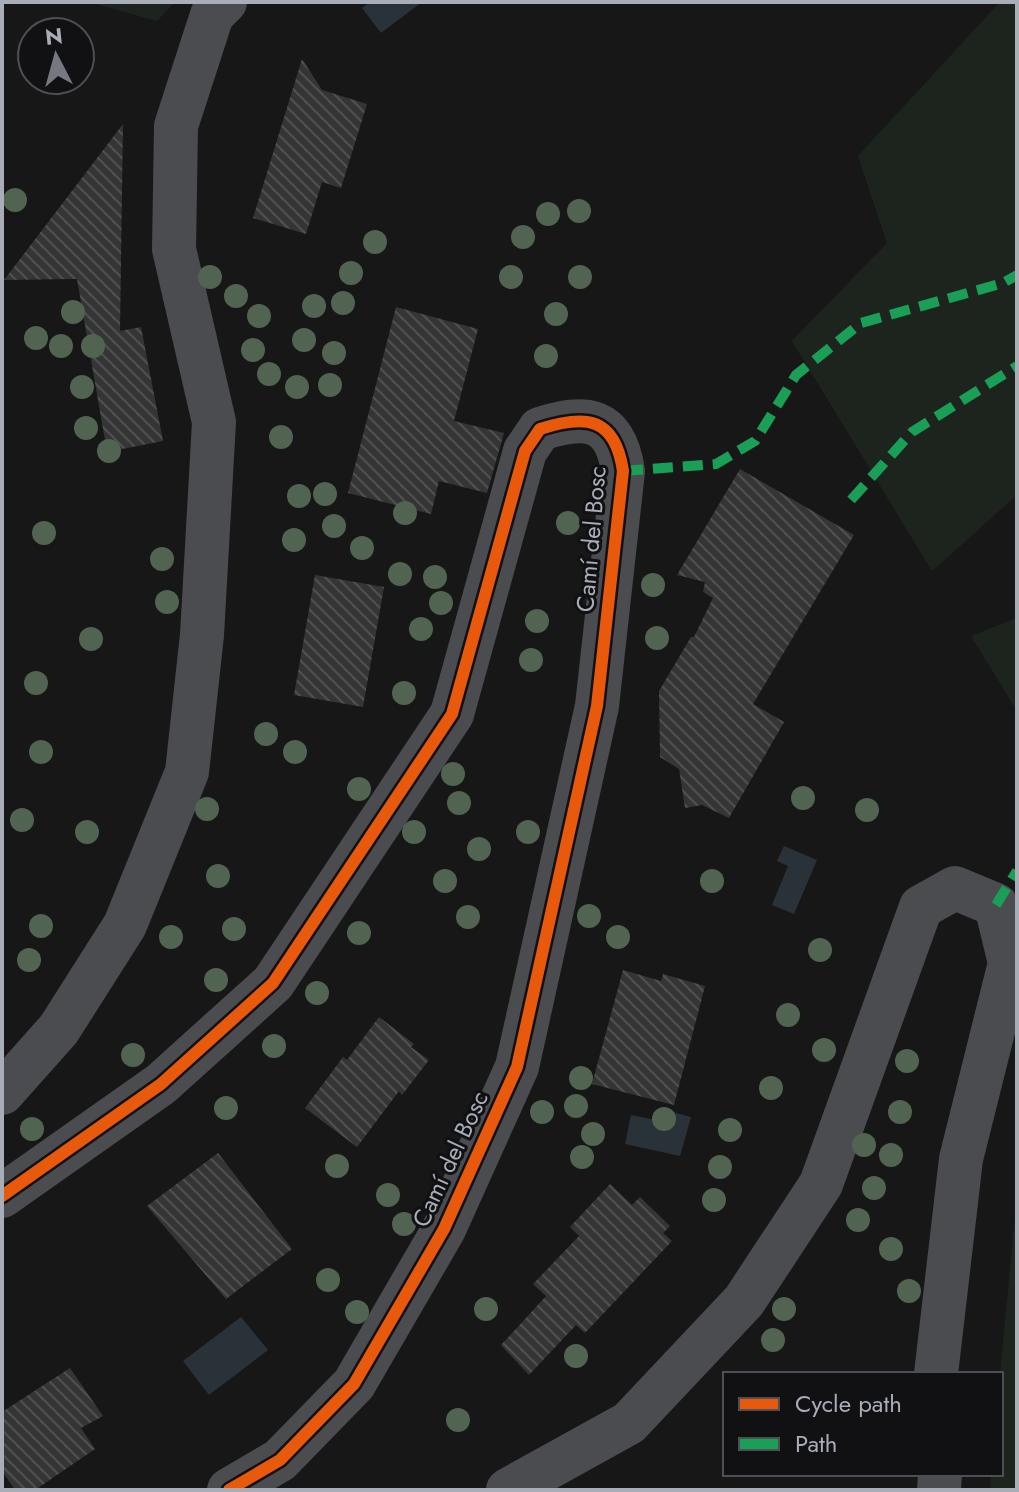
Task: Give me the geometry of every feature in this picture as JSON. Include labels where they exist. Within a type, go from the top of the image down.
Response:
[{"type":"street","points":[[2,1093],[59,1029],[125,925],[187,772],[202,635],[214,422],[174,249],[176,126],[212,15],[225,2]]},
{"type":"street","name":"Camí del Bosc","points":[[2,1196],[161,1084],[273,983],[452,714],[525,451],[540,429],[567,420],[584,420],[601,426],[619,447],[623,471],[597,706],[517,1067],[444,1229],[354,1384],[280,1460],[229,1490]]},
{"type":"street","points":[[508,1490],[629,1423],[744,1301],[821,1184],[921,907],[955,888],[996,905],[1010,963],[961,1159],[936,1372]]},
{"type":"shaded area","points":[[89,2],[175,2],[157,21]]},
{"type":"shaded area","points":[[370,2],[422,2],[381,33],[362,8]]},
{"type":"shaded area","points":[[1000,2],[1017,2],[1017,495],[932,571],[792,341],[887,243],[858,156]]},
{"type":"shaded area","points":[[1017,618],[1017,711],[971,636]]},
{"type":"shaded area","points":[[784,846],[817,860],[794,914],[772,905],[788,866],[777,861]]},
{"type":"shaded area","points":[[669,1111],[691,1117],[680,1156],[625,1144],[631,1115],[665,1122]]},
{"type":"shaded area","points":[[1017,1195],[1017,1490],[990,1490],[991,1476],[1003,1476],[1003,1372],[1000,1372]]},
{"type":"shaded area","points":[[241,1317],[268,1350],[209,1395],[183,1361]]},
{"type":"building","points":[[302,59],[322,90],[367,104],[341,188],[322,182],[306,234],[253,218]]},
{"type":"building","points":[[123,124],[120,331],[141,327],[163,441],[107,452],[77,279],[4,280]]},
{"type":"building","points":[[396,307],[478,329],[454,421],[504,433],[487,493],[439,481],[431,514],[348,493]]},
{"type":"building","points":[[740,469],[854,535],[753,704],[784,722],[729,818],[702,805],[685,808],[679,769],[660,757],[659,691],[691,637],[694,637],[713,598],[703,592],[705,582],[677,575]]},
{"type":"building","points":[[315,575],[384,587],[363,707],[294,695]]},
{"type":"building","points":[[623,970],[661,981],[663,974],[705,986],[674,1105],[592,1084]]},
{"type":"building","points":[[379,1017],[429,1060],[402,1095],[399,1091],[357,1147],[305,1108],[343,1057],[347,1060]]},
{"type":"building","points":[[218,1153],[292,1249],[226,1299],[147,1206]]},
{"type":"building","points":[[610,1184],[632,1205],[640,1197],[670,1226],[663,1233],[672,1241],[585,1333],[576,1325],[529,1375],[501,1345],[546,1296],[533,1284],[579,1236],[570,1227]]},
{"type":"building","points":[[70,1368],[103,1416],[81,1428],[95,1449],[35,1490],[15,1490],[2,1471],[2,1412]]},
{"type":"marked path","points":[[623,471],[716,464],[755,441],[796,375],[861,323],[1003,283],[1017,275]]},
{"type":"marked path","points":[[851,500],[912,432],[1017,366]]},
{"type":"marked path","points":[[996,905],[1017,871]]},
{"type":"cycle path","points":[[2,1196],[161,1084],[273,983],[452,714],[525,451],[540,429],[556,424],[584,421],[605,430],[619,453],[623,471],[597,706],[517,1067],[444,1229],[354,1384],[280,1460],[229,1490]]}]
